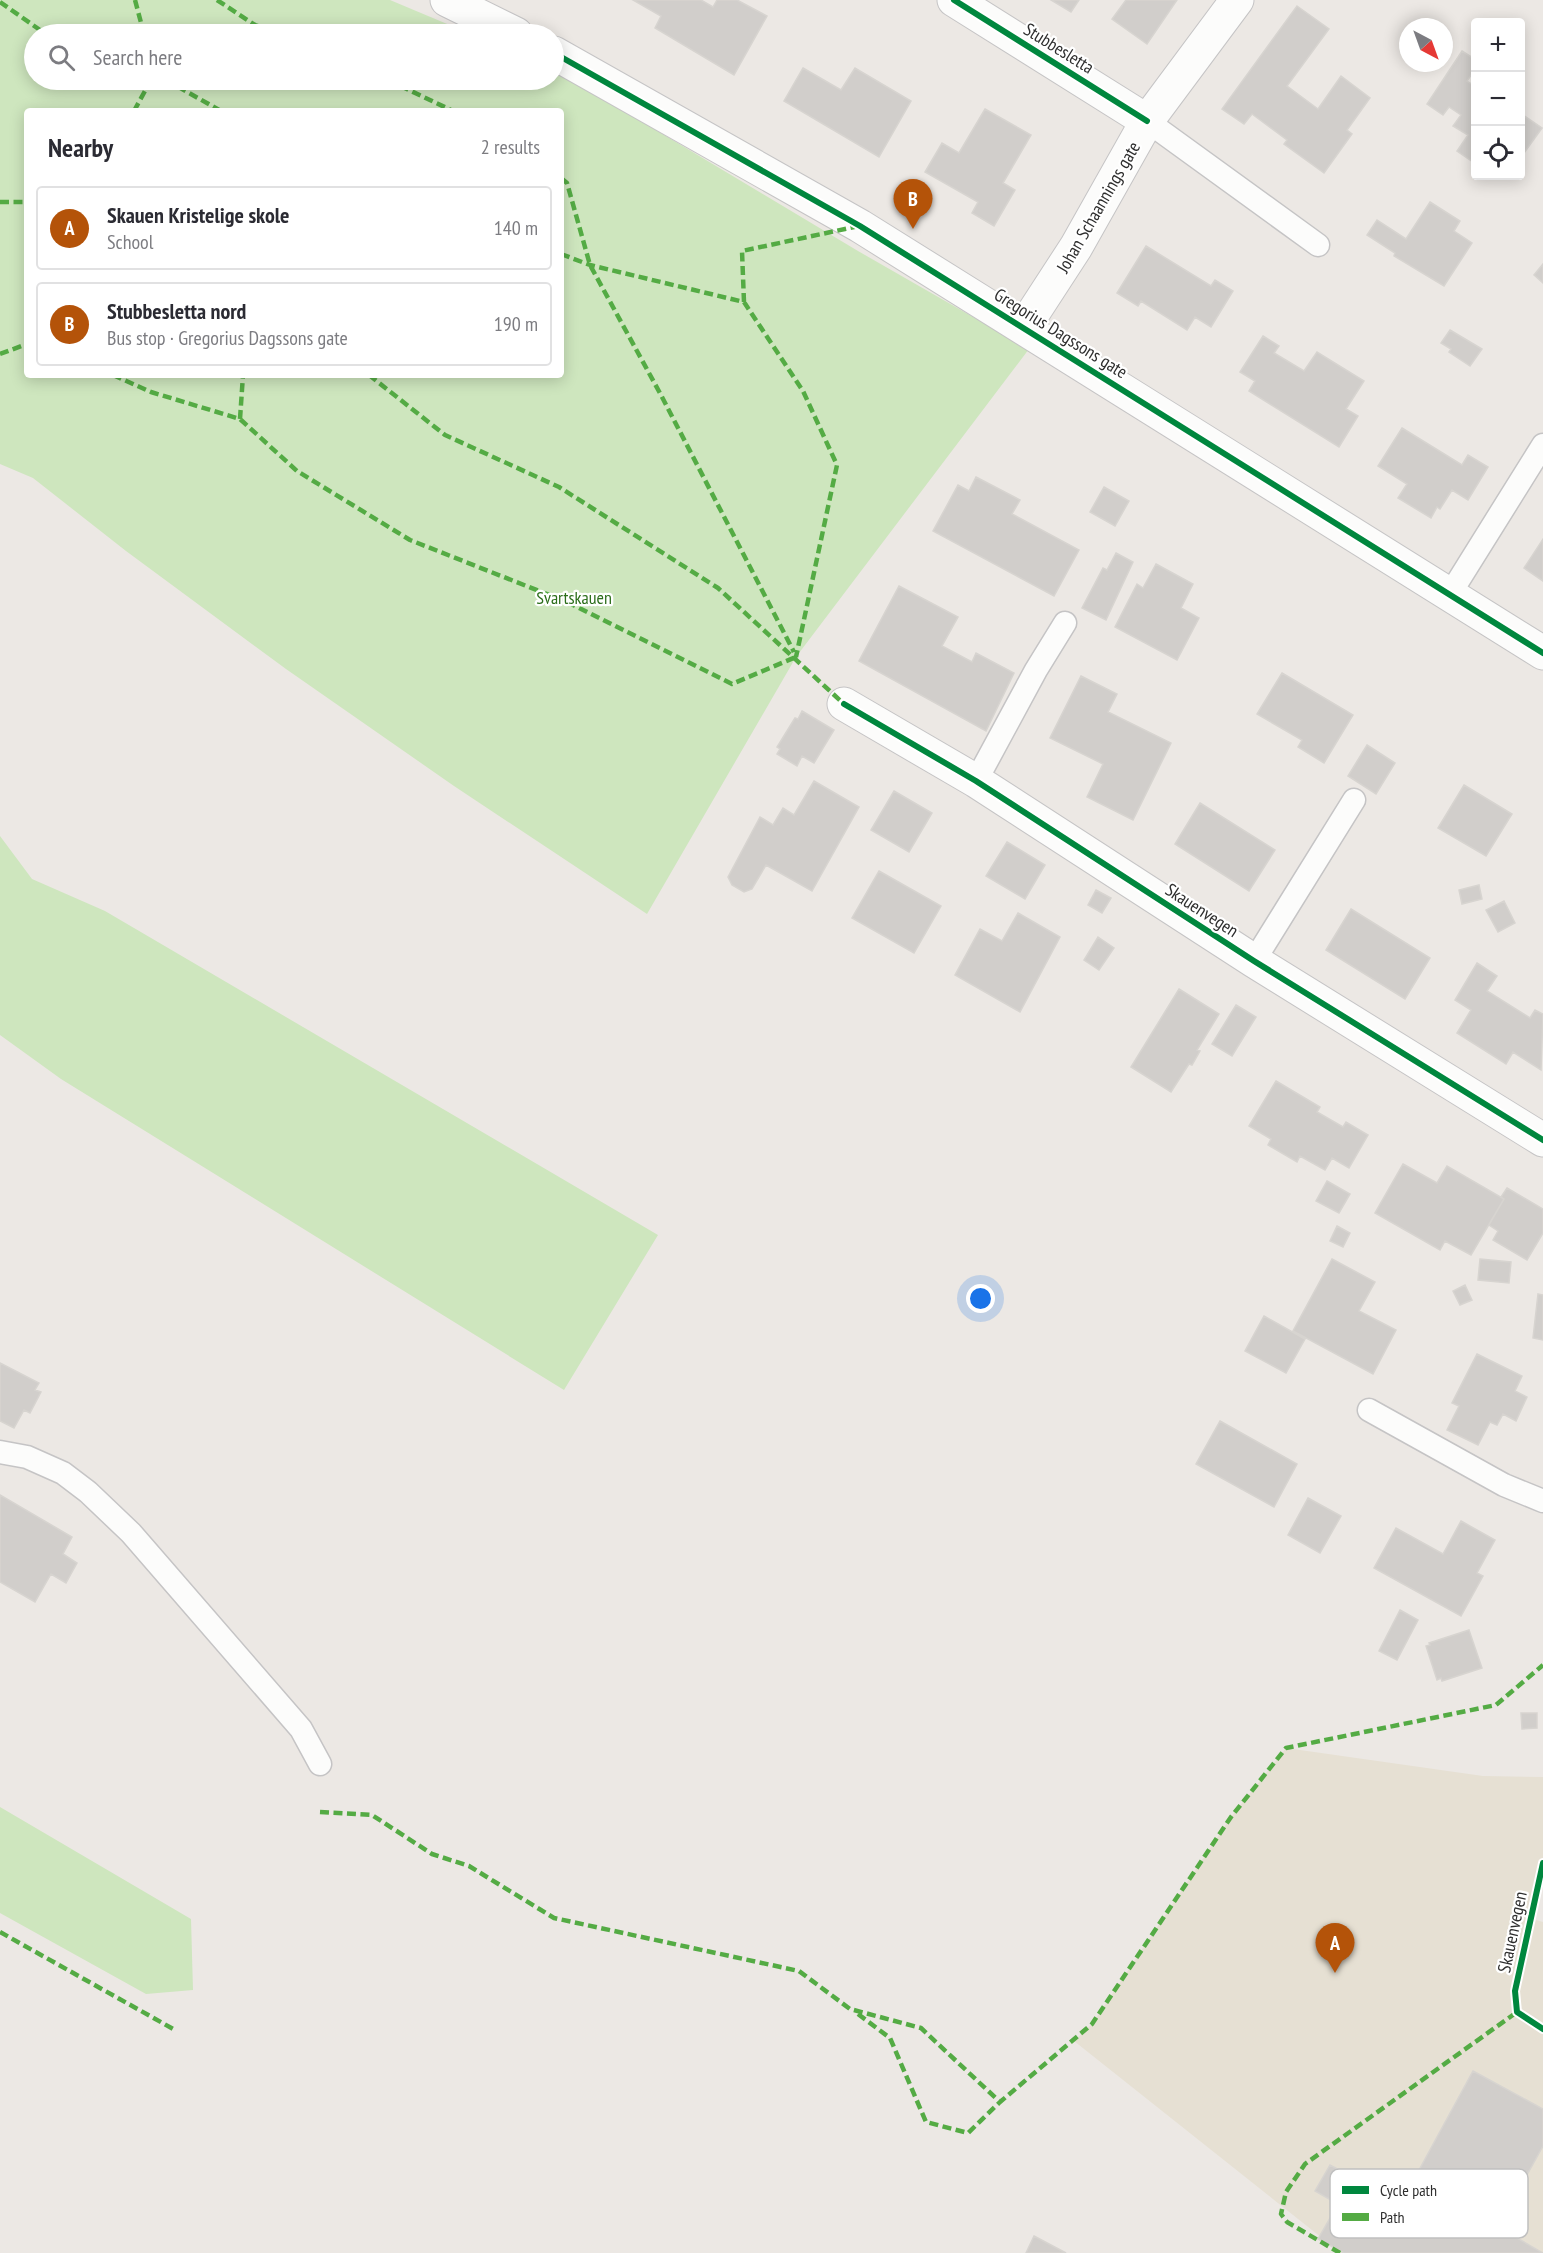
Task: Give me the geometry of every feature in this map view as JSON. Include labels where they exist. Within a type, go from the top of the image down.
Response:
[{"type":"street","points":[[447,0],[496,24]]},
{"type":"street","name":"Stubbesletta","points":[[954,0],[1147,121]]},
{"type":"street","name":"Johan Schaannings gate","points":[[1024,327],[1076,247],[1147,121],[1237,0]]},
{"type":"street","name":"Gregorius Dagssons gate","points":[[564,59],[860,226],[1543,653]]},
{"type":"street","name":"Skauenvegen","points":[[844,704],[976,781],[1254,962],[1542,1138]]},
{"type":"lane","name":"Stubbesletta","points":[[1147,121],[1318,244]]},
{"type":"lane","points":[[1450,594],[1543,445]]},
{"type":"lane","points":[[976,781],[1036,670],[1065,623]]},
{"type":"lane","points":[[1254,962],[1354,800]]},
{"type":"lane","points":[[1369,1410],[1504,1485],[1543,1502]]},
{"type":"lane","points":[[0,1452],[27,1457],[63,1473],[87,1491],[122,1525],[301,1729],[320,1764]]},
{"type":"shaded area","points":[[1286,1748],[1483,1776],[1543,1777],[1543,1863],[1529,1918],[1543,1922],[1543,2253],[1341,2253],[1074,2041],[1092,2024],[1231,1817]]},
{"type":"green space","name":"Svartskauen","points":[[0,0],[390,0],[447,24],[24,24],[24,90],[564,90],[564,75],[858,251],[1029,349],[796,657],[647,914],[454,786],[286,669],[126,551],[33,478],[0,464]]},
{"type":"green space","points":[[0,836],[32,879],[105,911],[658,1235],[564,1390],[61,1079],[0,1035]]},
{"type":"green space","points":[[0,1807],[191,1919],[193,1990],[146,1994],[0,1913]]},
{"type":"building","points":[[633,0],[701,0],[713,7],[717,0],[737,0],[767,16],[734,75],[655,28],[661,16]]},
{"type":"building","points":[[1051,0],[1079,0],[1071,12]]},
{"type":"building","points":[[1126,0],[1177,0],[1147,44],[1112,19]]},
{"type":"building","points":[[1297,6],[1329,29],[1287,86],[1318,109],[1341,76],[1370,98],[1347,130],[1352,134],[1324,173],[1284,144],[1287,140],[1252,114],[1244,124],[1222,109]]},
{"type":"building","points":[[1462,51],[1471,57],[1471,75],[1467,81],[1471,84],[1471,161],[1457,151],[1468,135],[1453,126],[1461,115],[1449,107],[1443,115],[1427,104],[1448,72],[1453,72],[1453,65]]},
{"type":"building","points":[[803,68],[841,90],[855,68],[911,101],[879,157],[784,101]]},
{"type":"building","points":[[985,109],[1031,135],[1003,183],[1015,190],[994,226],[972,213],[978,202],[925,172],[942,143],[959,153]]},
{"type":"building","points":[[1525,116],[1542,128],[1525,152]]},
{"type":"building","points":[[1430,202],[1460,221],[1454,231],[1472,243],[1444,286],[1394,256],[1395,253],[1367,235],[1377,220],[1406,239]]},
{"type":"building","points":[[1146,246],[1211,286],[1215,280],[1233,291],[1211,327],[1195,317],[1187,330],[1141,301],[1138,306],[1117,293]]},
{"type":"building","points":[[1543,264],[1543,283],[1534,275]]},
{"type":"building","points":[[1450,330],[1482,349],[1470,366],[1449,352],[1451,349],[1441,343]]},
{"type":"building","points":[[1263,336],[1279,346],[1274,353],[1304,371],[1317,352],[1364,381],[1346,409],[1358,416],[1339,447],[1249,391],[1255,381],[1240,372]]},
{"type":"building","points":[[1402,428],[1462,465],[1468,455],[1488,467],[1468,500],[1452,490],[1440,509],[1437,507],[1431,518],[1398,498],[1407,484],[1378,466]]},
{"type":"building","points":[[976,477],[1020,500],[1012,514],[1079,550],[1054,596],[933,531],[958,485],[969,491]]},
{"type":"building","points":[[1104,487],[1129,501],[1115,526],[1090,512]]},
{"type":"building","points":[[1543,539],[1543,581],[1524,568]]},
{"type":"building","points":[[1116,553],[1133,562],[1106,620],[1082,608],[1103,568],[1107,570]]},
{"type":"building","points":[[1156,564],[1193,584],[1181,608],[1199,618],[1177,660],[1115,627],[1137,584],[1143,588]]},
{"type":"building","points":[[899,586],[958,617],[942,646],[972,662],[976,653],[1014,673],[986,731],[859,661]]},
{"type":"building","points":[[1282,673],[1353,715],[1324,763],[1298,747],[1302,740],[1257,714]]},
{"type":"building","points":[[1081,676],[1117,694],[1108,712],[1171,743],[1133,820],[1087,797],[1103,764],[1050,738]]},
{"type":"building","points":[[802,711],[834,730],[814,763],[802,756],[797,766],[777,754],[780,749],[777,747]]},
{"type":"building","points":[[1367,745],[1395,763],[1376,794],[1348,776]]},
{"type":"building","points":[[814,781],[859,807],[812,891],[766,865],[752,889],[744,892],[732,885],[728,877],[760,817],[773,825],[783,808],[794,815]]},
{"type":"building","points":[[1464,785],[1512,814],[1486,856],[1438,828]]},
{"type":"building","points":[[894,791],[932,813],[909,852],[871,830]]},
{"type":"building","points":[[1200,803],[1275,850],[1249,891],[1175,844]]},
{"type":"building","points":[[1007,842],[1045,865],[1025,899],[986,876]]},
{"type":"building","points":[[879,871],[941,906],[914,953],[852,918]]},
{"type":"building","points":[[1479,885],[1482,899],[1462,904],[1459,890]]},
{"type":"building","points":[[1096,890],[1111,898],[1102,913],[1088,905]]},
{"type":"building","points":[[1504,901],[1515,923],[1498,932],[1486,910]]},
{"type":"building","points":[[1351,909],[1430,958],[1405,999],[1326,950]]},
{"type":"building","points":[[1018,913],[1060,937],[1020,1012],[955,975],[980,929],[1002,941]]},
{"type":"building","points":[[1098,937],[1114,948],[1099,970],[1084,960]]},
{"type":"building","points":[[1477,963],[1497,976],[1487,991],[1530,1018],[1535,1010],[1543,1014],[1541,1070],[1513,1052],[1506,1064],[1457,1033],[1471,1010],[1455,1000]]},
{"type":"building","points":[[1179,989],[1219,1014],[1197,1050],[1200,1051],[1192,1065],[1189,1064],[1171,1092],[1131,1067]]},
{"type":"building","points":[[1236,1005],[1256,1017],[1232,1056],[1212,1044]]},
{"type":"building","points":[[1276,1081],[1320,1107],[1317,1112],[1343,1127],[1346,1122],[1368,1135],[1349,1168],[1332,1158],[1325,1170],[1300,1156],[1297,1162],[1268,1145],[1271,1139],[1249,1126]]},
{"type":"building","points":[[1403,1164],[1437,1183],[1447,1166],[1504,1199],[1471,1255],[1445,1241],[1440,1250],[1375,1213]]},
{"type":"building","points":[[1327,1181],[1350,1194],[1339,1213],[1316,1201]]},
{"type":"building","points":[[1507,1188],[1543,1209],[1543,1233],[1527,1260],[1493,1240],[1498,1231],[1489,1225],[1504,1199],[1501,1197]]},
{"type":"building","points":[[1337,1226],[1350,1233],[1343,1247],[1330,1241]]},
{"type":"building","points":[[1332,1259],[1375,1282],[1359,1311],[1396,1330],[1373,1374],[1293,1331]]},
{"type":"building","points":[[1480,1259],[1511,1262],[1509,1283],[1478,1280]]},
{"type":"building","points":[[1465,1285],[1472,1300],[1460,1305],[1453,1291]]},
{"type":"building","points":[[1538,1294],[1543,1295],[1543,1340],[1533,1338]]},
{"type":"building","points":[[1264,1316],[1305,1339],[1286,1373],[1245,1351]]},
{"type":"building","points":[[1477,1354],[1522,1376],[1515,1391],[1527,1397],[1516,1421],[1503,1414],[1497,1425],[1490,1422],[1478,1445],[1447,1430],[1459,1406],[1452,1403]]},
{"type":"building","points":[[0,1363],[39,1383],[35,1390],[41,1392],[30,1413],[24,1410],[14,1428],[0,1421]]},
{"type":"building","points":[[1220,1421],[1297,1464],[1274,1507],[1196,1464]]},
{"type":"building","points":[[0,1495],[72,1537],[63,1554],[77,1563],[66,1583],[51,1574],[35,1602],[0,1582]]},
{"type":"building","points":[[1308,1498],[1341,1516],[1320,1553],[1288,1535]]},
{"type":"building","points":[[1461,1521],[1495,1540],[1477,1573],[1483,1576],[1461,1616],[1374,1568],[1396,1528],[1443,1554]]},
{"type":"building","points":[[1400,1610],[1418,1620],[1397,1660],[1379,1651]]},
{"type":"building","points":[[1469,1630],[1482,1668],[1442,1681],[1441,1678],[1437,1680],[1426,1646]]},
{"type":"building","points":[[1521,1713],[1537,1713],[1537,1728],[1522,1729]]},
{"type":"building","points":[[1473,2071],[1543,2109],[1543,2146],[1528,2173],[1528,2169],[1420,2169]]},
{"type":"building","points":[[1330,2165],[1337,2169],[1330,2169],[1330,2199],[1315,2191]]},
{"type":"building","points":[[1330,2218],[1330,2238],[1517,2238],[1543,2253],[1344,2253],[1318,2239]]},
{"type":"building","points":[[1034,2236],[1066,2253],[1026,2253]]},
{"type":"marked path","points":[[135,0],[141,24]]},
{"type":"marked path","points":[[217,0],[253,24]]},
{"type":"marked path","points":[[0,2],[31,24]]},
{"type":"marked path","points":[[136,108],[146,90]]},
{"type":"marked path","points":[[184,90],[216,108]]},
{"type":"marked path","points":[[409,90],[447,108]]},
{"type":"marked path","points":[[564,180],[567,183],[590,265],[661,395],[794,652]]},
{"type":"marked path","points":[[0,202],[24,202]]},
{"type":"marked path","points":[[744,302],[742,251],[859,226]]},
{"type":"marked path","points":[[564,255],[590,265],[744,302],[803,391],[837,465],[796,657]]},
{"type":"marked path","points":[[0,354],[24,345]]},
{"type":"marked path","points":[[120,378],[151,392],[240,419],[297,471],[410,540],[567,602],[732,684],[796,657]]},
{"type":"marked path","points":[[240,419],[243,378]]},
{"type":"marked path","points":[[373,378],[445,435],[559,487],[718,588],[844,704]]},
{"type":"marked path","points":[[320,1812],[372,1815],[432,1854],[469,1866],[554,1918],[799,1971],[850,2009],[921,2028],[1000,2102],[1092,2024],[1231,1817],[1286,1748],[1496,1705],[1543,1665]]},
{"type":"marked path","points":[[0,1932],[175,2030]]},
{"type":"marked path","points":[[1340,2253],[1287,2222],[1281,2214],[1286,2192],[1305,2164],[1517,2012]]},
{"type":"marked path","points":[[858,2014],[890,2038],[926,2122],[968,2133],[1000,2102]]},
{"type":"cycle path","points":[[954,0],[1147,121]]},
{"type":"cycle path","points":[[564,59],[860,226],[1543,653]]},
{"type":"cycle path","points":[[844,704],[976,781],[1254,961],[1543,1140]]},
{"type":"cycle path","points":[[1543,1863],[1515,1991],[1517,2012],[1543,2029]]},
{"type":"place","name":"Stubbesletta nord","points":[[913,229]]},
{"type":"place","name":"Skauen Kristelige skole","points":[[1335,1973]]}]
